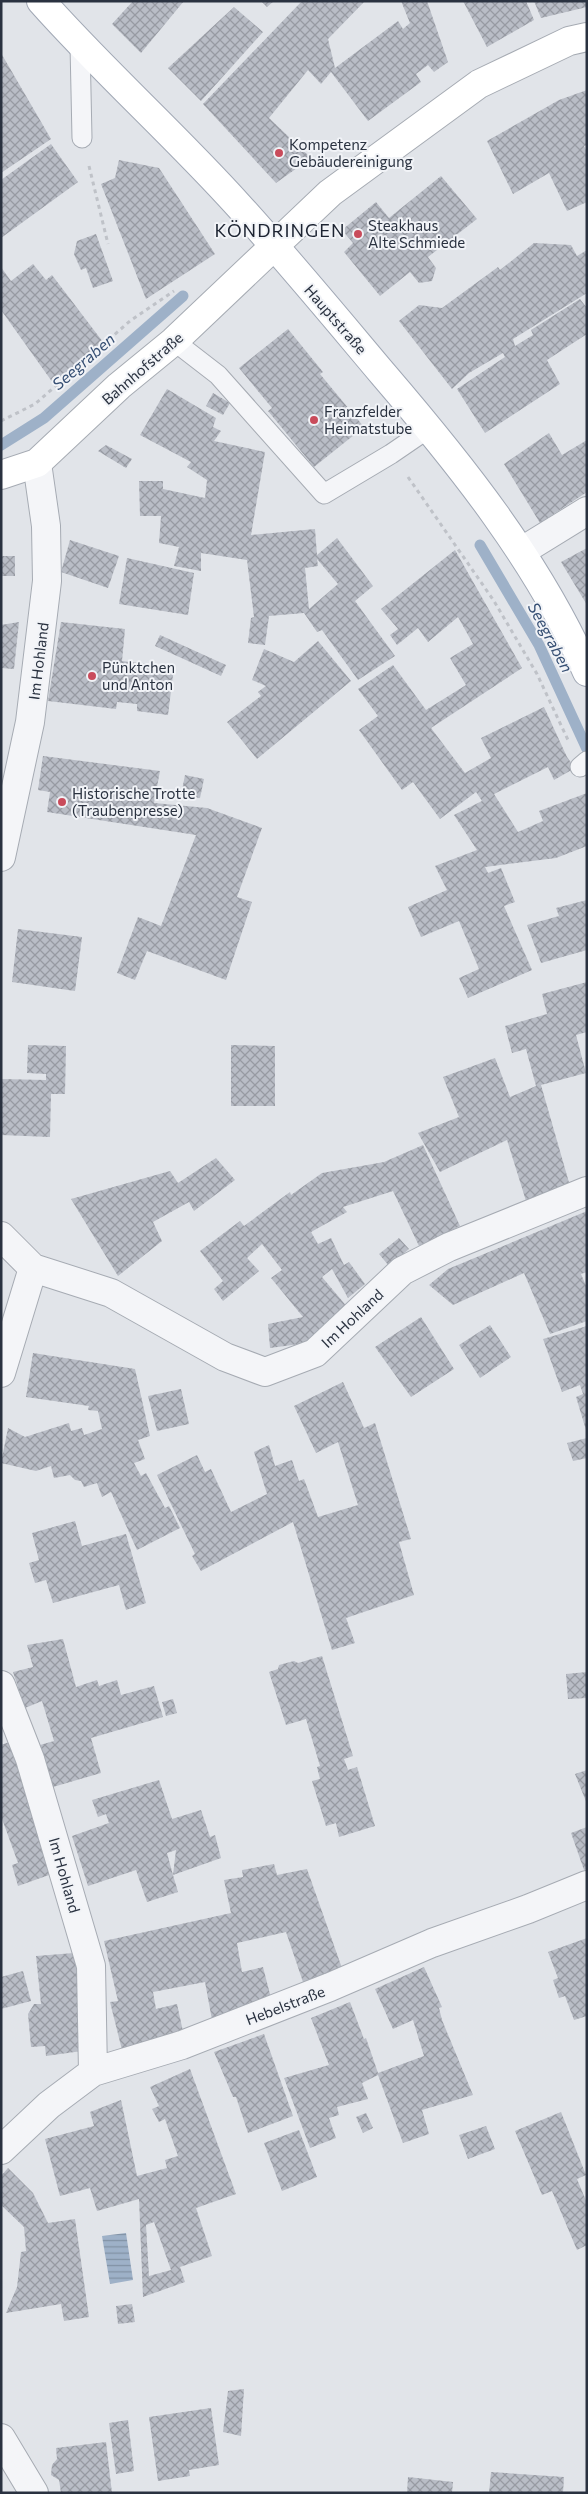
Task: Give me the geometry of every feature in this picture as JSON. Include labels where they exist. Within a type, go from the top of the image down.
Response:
[{"type":"main road","name":"Hauptstraße","points":[[41,1],[80,44],[163,126],[274,246],[429,428],[522,551],[539,577],[587,672]]},
{"type":"main road","name":"Bahnhofstraße","points":[[1,475],[37,463],[119,386],[174,341],[330,193],[479,84],[569,40],[587,37]]},
{"type":"street","name":"Im Hohland","points":[[1,857],[30,722],[47,581],[46,526],[37,463]]},
{"type":"street","points":[[522,551],[587,511]]},
{"type":"street","name":"Im Hohland","points":[[1,1236],[33,1268],[111,1293],[225,1356],[265,1372],[315,1353],[402,1271],[449,1247],[587,1191]]},
{"type":"street","points":[[1,1373],[33,1268]]},
{"type":"street","name":"Im Hohland","points":[[1,1685],[30,1759],[91,1966],[93,2072]]},
{"type":"street","name":"Hebelstraße","points":[[1,2150],[50,2105],[93,2072],[182,2045],[330,1987],[432,1943],[528,1909],[587,1885]]},
{"type":"street","points":[[1,2438],[34,2493]]},
{"type":"lane","points":[[80,44],[82,138]]},
{"type":"lane","points":[[174,341],[218,375],[324,494],[392,454],[429,428]]},
{"type":"path","points":[[82,138],[108,244]]},
{"type":"path","points":[[1,421],[35,404],[130,320],[179,288]]},
{"type":"path","points":[[392,454],[494,601],[538,674],[583,763]]},
{"type":"water","points":[[126,2233],[133,2280],[110,2284],[102,2236]]},
{"type":"building","points":[[133,1],[184,1],[141,53],[112,24]]},
{"type":"building","points":[[261,1],[274,1],[267,7]]},
{"type":"building","points":[[302,1],[365,1],[328,39],[335,68],[398,21],[403,29],[410,23],[401,1],[427,1],[448,62],[434,72],[428,65],[416,74],[421,82],[368,121],[331,72],[321,84],[308,70],[269,118],[311,158],[276,183],[203,104]]},
{"type":"building","points":[[463,1],[526,1],[534,20],[487,47]]},
{"type":"building","points":[[534,1],[587,1],[587,7],[541,18]]},
{"type":"building","points":[[234,7],[263,32],[201,101],[168,68]]},
{"type":"building","points":[[1,53],[51,139],[1,173]]},
{"type":"building","points":[[587,90],[587,145],[584,146],[587,152],[587,202],[567,211],[549,173],[513,194],[487,141],[559,100]]},
{"type":"building","points":[[51,144],[78,182],[1,238],[1,180]]},
{"type":"building","points":[[119,160],[159,168],[215,254],[146,299],[101,184],[115,178]]},
{"type":"building","points":[[441,176],[477,219],[428,257],[436,268],[432,281],[419,283],[410,272],[380,296],[344,252],[353,243],[342,230],[376,202],[389,218]]},
{"type":"building","points":[[96,234],[113,281],[93,288],[86,268],[81,270],[74,254],[77,241]]},
{"type":"building","points":[[534,243],[571,245],[577,256],[587,250],[587,293],[513,339],[515,346],[533,335],[531,330],[580,299],[587,308],[587,334],[547,360],[560,384],[485,433],[457,389],[505,357],[503,353],[469,373],[452,389],[399,321],[419,305],[442,308],[498,267],[500,270]]},
{"type":"building","points":[[33,264],[46,280],[52,275],[103,342],[53,383],[1,310],[1,267],[11,281]]},
{"type":"building","points":[[288,329],[323,372],[320,374],[364,427],[314,467],[268,411],[272,408],[239,368]]},
{"type":"building","points":[[167,389],[216,418],[213,427],[221,431],[214,441],[265,452],[251,535],[315,529],[317,555],[337,538],[373,586],[355,601],[395,656],[358,680],[322,630],[317,632],[304,613],[269,616],[265,645],[248,643],[251,618],[254,617],[247,560],[201,553],[201,571],[174,566],[179,547],[159,543],[161,516],[140,516],[139,481],[163,481],[163,489],[205,498],[207,480],[187,467],[191,462],[140,435]],"holes":[[[317,559],[338,584],[309,609],[305,568],[318,566]]]},
{"type":"building","points":[[213,393],[230,403],[223,415],[206,406]]},
{"type":"building","points":[[549,433],[562,455],[587,440],[587,492],[540,523],[504,464]]},
{"type":"building","points":[[106,445],[132,459],[126,468],[98,451]]},
{"type":"building","points":[[70,540],[119,556],[108,588],[61,572]]},
{"type":"building","points":[[587,548],[587,605],[561,562]]},
{"type":"building","points":[[455,550],[522,668],[431,728],[465,773],[491,758],[481,738],[544,707],[567,757],[575,768],[554,780],[548,767],[494,794],[518,832],[543,821],[539,811],[587,793],[587,846],[556,858],[485,867],[488,873],[501,868],[515,902],[504,906],[532,970],[468,998],[459,978],[479,969],[459,921],[421,937],[408,907],[447,890],[435,866],[477,850],[454,815],[482,801],[476,792],[440,819],[413,782],[402,790],[359,730],[378,716],[358,689],[393,665],[426,710],[466,685],[450,658],[473,644],[458,617],[428,642],[418,628],[397,645],[390,635],[398,629],[381,609]]},
{"type":"building","points":[[1,556],[15,556],[15,576],[1,576]]},
{"type":"building","points":[[127,558],[194,573],[188,615],[119,604]]},
{"type":"building","points":[[19,622],[14,669],[1,668],[1,625]]},
{"type":"building","points":[[61,622],[125,629],[122,661],[174,667],[168,715],[137,711],[137,704],[117,702],[116,709],[48,701]]},
{"type":"building","points":[[160,635],[226,665],[221,676],[155,646]]},
{"type":"building","points":[[318,641],[351,681],[257,759],[227,722],[261,696],[258,692],[266,686],[252,680],[264,649],[294,662]]},
{"type":"building","points":[[43,756],[160,771],[154,803],[207,808],[262,828],[237,897],[252,902],[226,980],[147,951],[135,980],[117,973],[138,917],[161,926],[196,835],[47,812],[50,792],[38,790]]},
{"type":"building","points":[[185,775],[204,779],[200,798],[181,795]]},
{"type":"building","points":[[587,900],[587,950],[541,963],[527,925],[559,916],[556,908]]},
{"type":"building","points":[[18,929],[82,937],[75,991],[12,982]]},
{"type":"building","points":[[587,982],[587,1032],[576,1035],[586,1073],[541,1085],[570,1186],[527,1204],[507,1140],[440,1172],[418,1133],[459,1117],[443,1077],[495,1058],[510,1097],[536,1086],[526,1049],[512,1053],[505,1026],[547,1014],[542,994]]},
{"type":"building","points":[[28,1045],[66,1046],[65,1094],[51,1094],[50,1137],[1,1135],[1,1079],[46,1080],[46,1074],[27,1073]]},
{"type":"building","points":[[231,1045],[275,1046],[275,1106],[231,1106]]},
{"type":"building","points":[[423,1145],[460,1226],[419,1246],[393,1191],[343,1207],[347,1212],[311,1232],[318,1244],[331,1238],[344,1265],[349,1262],[365,1284],[348,1298],[332,1269],[322,1277],[349,1309],[307,1343],[270,1348],[268,1324],[303,1317],[271,1278],[282,1270],[262,1244],[247,1258],[259,1271],[223,1301],[214,1289],[223,1281],[200,1251],[240,1221],[244,1226],[290,1192],[291,1195],[322,1173],[384,1162]]},
{"type":"building","points":[[216,1158],[235,1180],[194,1211],[189,1202],[153,1222],[162,1241],[118,1276],[71,1199],[170,1171],[178,1183]]},
{"type":"building","points":[[587,1211],[587,1272],[581,1274],[587,1288],[587,1321],[550,1334],[524,1273],[453,1305],[429,1285],[448,1269]]},
{"type":"building","points":[[399,1238],[409,1249],[389,1266],[379,1254]]},
{"type":"building","points":[[421,1317],[454,1369],[411,1397],[375,1347]]},
{"type":"building","points":[[490,1325],[511,1357],[480,1378],[459,1345]]},
{"type":"building","points":[[587,1326],[586,1430],[576,1397],[583,1394],[580,1385],[562,1392],[543,1339]]},
{"type":"building","points":[[33,1353],[135,1369],[150,1436],[138,1440],[145,1459],[134,1463],[141,1476],[146,1473],[165,1508],[169,1506],[180,1528],[137,1550],[111,1492],[102,1497],[97,1483],[84,1487],[81,1481],[75,1480],[70,1475],[54,1478],[51,1466],[36,1471],[1,1463],[8,1428],[25,1437],[69,1423],[71,1431],[82,1428],[84,1435],[102,1429],[98,1411],[88,1410],[89,1406],[26,1397]]},
{"type":"building","points":[[343,1382],[364,1428],[375,1423],[411,1539],[399,1542],[414,1595],[346,1618],[355,1643],[332,1650],[293,1522],[201,1571],[192,1556],[195,1554],[157,1475],[197,1455],[205,1472],[211,1469],[231,1512],[267,1494],[254,1452],[269,1445],[275,1466],[292,1460],[299,1481],[304,1479],[318,1517],[358,1505],[338,1442],[316,1453],[294,1406]]},
{"type":"building","points":[[181,1389],[189,1424],[157,1431],[148,1396]]},
{"type":"building","points":[[587,1438],[587,1458],[573,1461],[567,1443]]},
{"type":"building","points":[[75,1521],[82,1546],[126,1534],[146,1603],[126,1610],[119,1585],[53,1603],[46,1580],[35,1583],[29,1563],[39,1560],[32,1533]]},
{"type":"building","points":[[63,1639],[76,1687],[97,1680],[99,1686],[117,1680],[121,1695],[154,1686],[163,1717],[91,1738],[101,1773],[53,1787],[40,1745],[54,1741],[42,1701],[25,1708],[13,1672],[33,1667],[27,1645]]},
{"type":"building","points":[[322,1656],[353,1756],[344,1759],[348,1770],[357,1767],[375,1826],[339,1837],[336,1823],[326,1826],[312,1781],[320,1779],[317,1767],[320,1766],[306,1719],[286,1725],[269,1672],[278,1669],[279,1665],[294,1661],[298,1663]]},
{"type":"building","points":[[587,1672],[587,1698],[568,1699],[566,1674]]},
{"type":"building","points":[[173,1699],[177,1713],[166,1716],[162,1702]]},
{"type":"building","points":[[9,1742],[21,1772],[49,1875],[18,1886],[12,1865],[18,1863],[1,1816],[1,1745]]},
{"type":"building","points":[[587,1770],[587,1804],[575,1774]]},
{"type":"building","points":[[159,1780],[172,1819],[201,1810],[210,1837],[215,1835],[221,1858],[173,1875],[178,1892],[147,1902],[136,1870],[88,1886],[72,1836],[109,1823],[106,1814],[98,1817],[92,1800]],"holes":[[[176,1850],[173,1875],[167,1853]]]},
{"type":"building","points":[[587,1827],[587,1869],[584,1870],[571,1833]]},
{"type":"building","points":[[274,1864],[277,1875],[307,1869],[343,1971],[304,1985],[286,1932],[237,1943],[242,1972],[263,1967],[272,2002],[212,2020],[205,1982],[153,1992],[156,2009],[177,2004],[184,2036],[122,2050],[110,2002],[118,2001],[104,1941],[231,1913],[224,1880],[243,1877],[242,1870]]},
{"type":"building","points":[[587,1938],[587,2016],[574,2020],[565,1996],[559,1998],[553,1980],[558,1978],[548,1952]]},
{"type":"building","points":[[74,1953],[81,2000],[82,2051],[46,2056],[45,2046],[31,2047],[28,2014],[34,2004],[41,2004],[36,1956]]},
{"type":"building","points":[[424,1967],[442,2007],[439,2008],[442,2020],[473,2095],[422,2110],[429,2134],[403,2143],[378,2075],[362,2083],[368,2099],[337,2107],[339,2115],[329,2118],[336,2138],[310,2148],[284,2078],[329,2065],[311,2018],[350,2002],[364,2039],[366,2038],[378,2073],[424,2056],[413,2020],[393,2029],[375,1989]]},
{"type":"building","points":[[23,1971],[31,2001],[1,2009],[1,1977]]},
{"type":"building","points":[[264,2034],[293,2116],[248,2133],[236,2097],[233,2097],[214,2052]]},
{"type":"building","points":[[190,2069],[236,2194],[196,2208],[212,2256],[180,2267],[185,2282],[143,2297],[139,2199],[97,2211],[90,2188],[60,2196],[45,2139],[94,2126],[90,2112],[121,2100],[137,2176],[167,2168],[165,2160],[178,2156],[165,2119],[159,2122],[152,2109],[159,2106],[150,2087]],"holes":[[[154,2222],[171,2270],[149,2276],[146,2225]]]},
{"type":"building","points":[[561,2112],[586,2175],[577,2179],[587,2203],[587,2245],[577,2250],[552,2191],[542,2195],[515,2131]]},
{"type":"building","points":[[366,2113],[373,2128],[363,2133],[356,2117]]},
{"type":"building","points":[[486,2126],[495,2149],[468,2159],[459,2135]]},
{"type":"building","points":[[299,2130],[317,2177],[282,2191],[264,2143]]},
{"type":"building","points":[[8,2168],[33,2193],[48,2223],[75,2219],[89,2317],[64,2321],[61,2304],[6,2313],[17,2287],[21,2252],[26,2251],[24,2227],[1,2205],[1,2176]]},
{"type":"building","points":[[132,2304],[135,2322],[118,2324],[116,2306]]},
{"type":"building","points":[[244,2389],[241,2436],[223,2432],[228,2391]]},
{"type":"building","points":[[211,2408],[219,2465],[189,2470],[190,2476],[158,2481],[149,2417]]},
{"type":"building","points":[[128,2420],[134,2471],[116,2474],[109,2423]]},
{"type":"building","points":[[106,2442],[112,2493],[61,2493],[59,2480],[51,2475],[52,2465],[57,2459],[56,2448]]},
{"type":"building","points":[[491,2472],[564,2477],[563,2493],[489,2493]]},
{"type":"building","points":[[408,2477],[453,2482],[452,2493],[407,2493]]},
{"type":"waterway","name":"Seegraben","points":[[1,445],[44,418],[183,296]]},
{"type":"waterway","name":"Seegraben","points":[[480,545],[539,645],[587,749]]},
{"type":"place","name":"Kompetenz Gebäudereinigung","points":[[279,153]]},
{"type":"place","name":"Steakhaus Alte Schmiede","points":[[358,234]]},
{"type":"place","name":"Franzfelder Heimatstube","points":[[314,420]]},
{"type":"place","name":"Pünktchen und Anton","points":[[92,676]]},
{"type":"place","name":"Historische Trotte (Traubenpresse)","points":[[62,802]]},
{"type":"district","name":"KÖNDRINGEN","points":[[280,230]]}]
